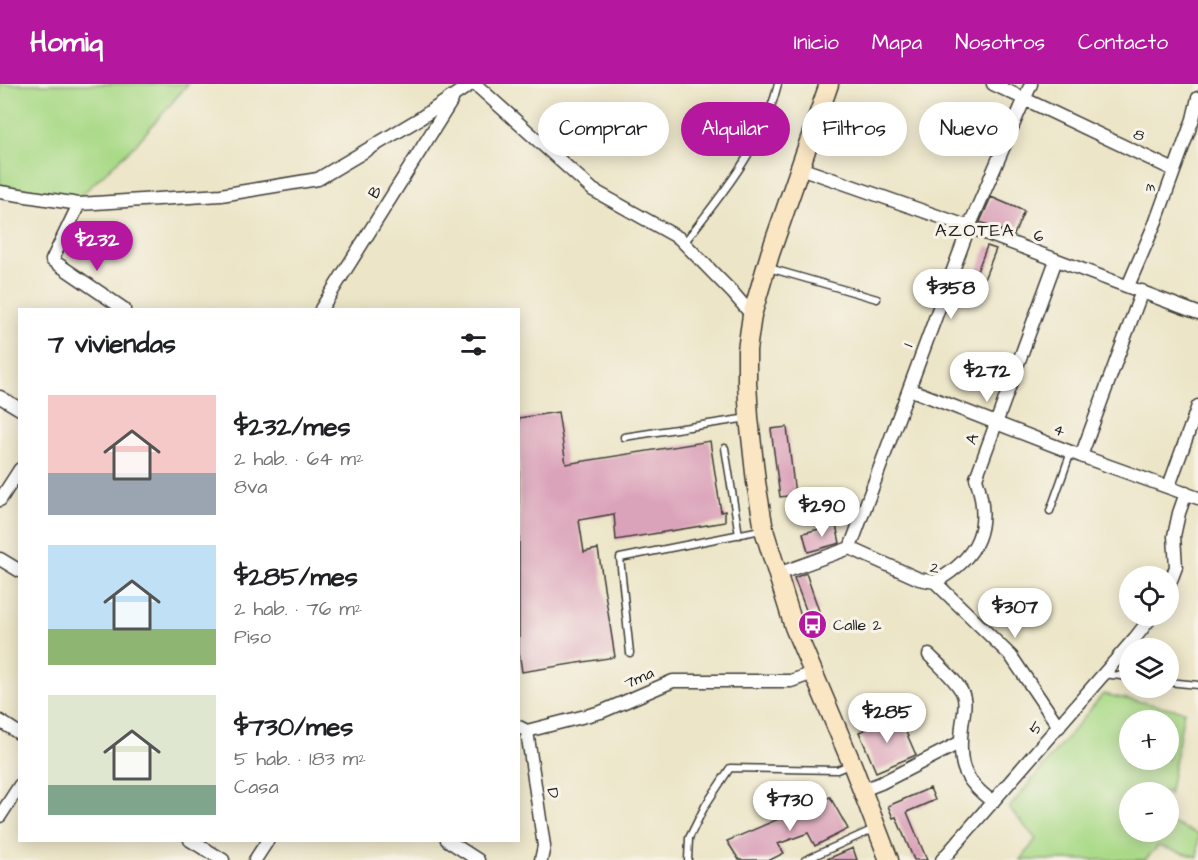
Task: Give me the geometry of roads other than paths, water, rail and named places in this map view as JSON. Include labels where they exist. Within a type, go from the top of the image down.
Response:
[{"type":"main road","points":[[829,84],[766,267],[752,315],[747,351],[749,418],[764,530],[794,627],[863,790],[889,860]]},
{"type":"street","points":[[0,192],[79,204],[221,195],[318,179],[473,84],[593,190],[679,238],[752,315]]},
{"type":"street","name":"8","points":[[993,84],[1174,170]]},
{"type":"street","name":"1","points":[[849,548],[969,227],[1031,84]]},
{"type":"street","name":"B","points":[[322,308],[456,93]]},
{"type":"street","name":"3","points":[[1128,286],[1195,120],[1198,98]]},
{"type":"street","name":"6","points":[[800,168],[969,227],[1198,313]]},
{"type":"street","points":[[79,204],[52,260],[123,308]]},
{"type":"street","name":"A","points":[[935,582],[965,561],[980,538],[984,512],[976,478],[1056,260]]},
{"type":"street","points":[[1076,454],[1142,291]]},
{"type":"street","name":"4","points":[[909,389],[1076,454],[1198,498]]},
{"type":"street","points":[[0,397],[18,408]]},
{"type":"street","points":[[1168,486],[1198,406]]},
{"type":"street","points":[[0,500],[18,472]]},
{"type":"street","points":[[1176,566],[1174,536],[1186,494]]},
{"type":"street","points":[[778,574],[849,548]]},
{"type":"street","name":"2","points":[[849,548],[919,579],[935,582],[1011,656],[1059,727]]},
{"type":"street","points":[[0,559],[18,571]]},
{"type":"street","name":"5","points":[[942,860],[1144,626]]},
{"type":"street","points":[[929,655],[960,689],[964,698],[961,742],[964,772],[970,783],[993,802]]},
{"type":"street","name":"7ma","points":[[523,729],[601,712],[673,681],[791,681],[813,673]]},
{"type":"street","points":[[0,722],[18,733]]},
{"type":"street","name":"D","points":[[523,729],[544,846],[541,860]]},
{"type":"street","points":[[863,790],[961,742]]},
{"type":"street","points":[[0,816],[18,788]]},
{"type":"street","points":[[193,842],[222,860]]},
{"type":"street","points":[[255,860],[267,842]]},
{"type":"street","points":[[450,842],[478,860]]},
{"type":"lane","points":[[684,243],[739,172],[769,115],[778,84]]},
{"type":"lane","points":[[766,267],[877,299]]},
{"type":"lane","points":[[624,437],[749,418]]},
{"type":"lane","points":[[725,448],[739,535]]},
{"type":"lane","points":[[1050,511],[1076,454]]},
{"type":"lane","points":[[630,653],[620,558],[764,530]]},
{"type":"lane","points":[[1103,674],[1119,676]]},
{"type":"lane","points":[[1179,683],[1198,685]]},
{"type":"lane","points":[[688,860],[689,838],[705,806],[730,768],[837,770],[852,764]]},
{"type":"lane","points":[[805,860],[876,827]]},
{"type":"place","name":"Calle 2","points":[[812,625]]},
{"type":"district","name":"AZOTEA","points":[[975,230]]}]
